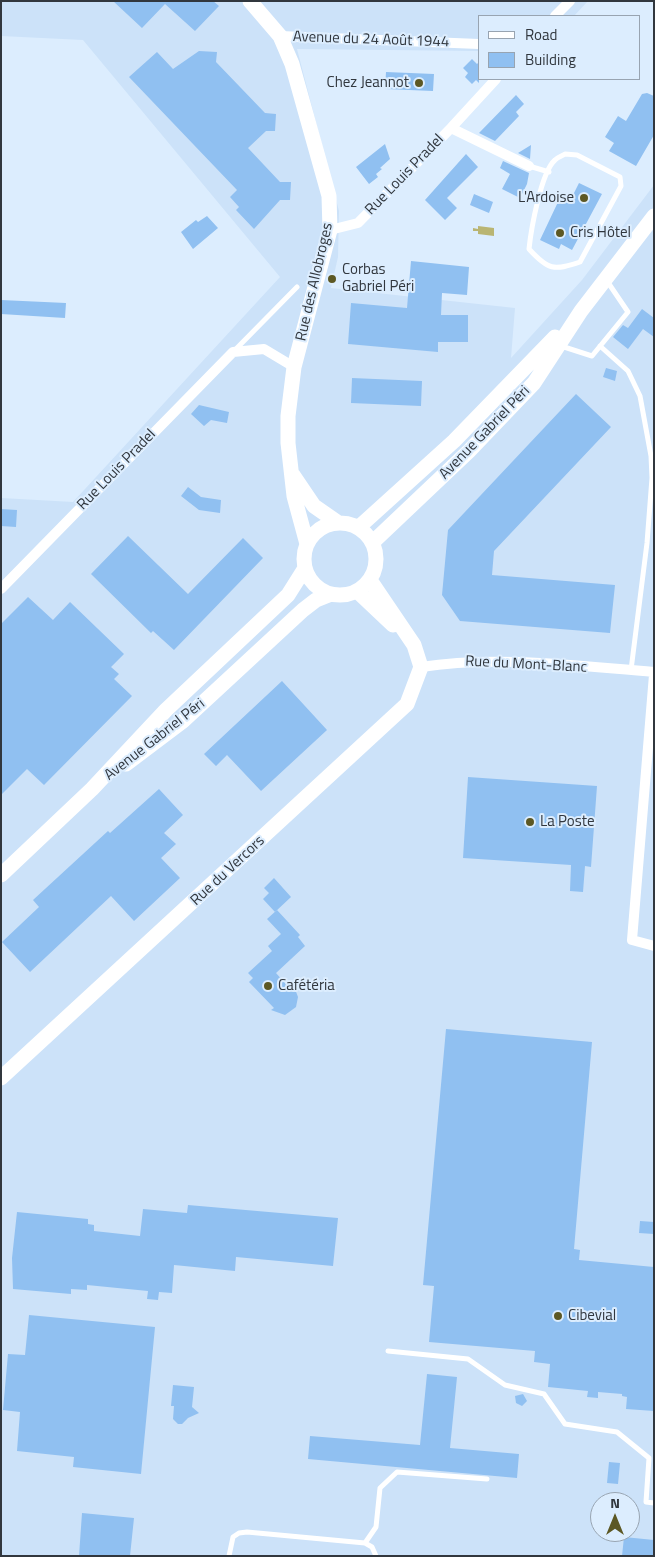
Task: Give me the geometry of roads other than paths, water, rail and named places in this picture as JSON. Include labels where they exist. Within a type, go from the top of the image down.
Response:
[{"type":"main road","name":"Avenue du 24 Août 1944","points":[[250,1],[280,36]]},
{"type":"main road","name":"Rue des Allobroges","points":[[280,36],[292,64],[329,196],[330,230],[294,367],[288,416],[288,444],[293,474],[294,496],[306,544]]},
{"type":"main road","name":"Avenue Gabriel Péri","points":[[359,527],[454,441],[581,310],[654,216]]},
{"type":"main road","name":"Avenue Gabriel Péri","points":[[373,542],[476,444],[534,383],[581,310]]},
{"type":"main road","name":"Rue des Allobroges","points":[[293,474],[314,506],[338,522]]},
{"type":"main road","points":[[338,522],[359,527],[373,542],[377,562],[370,580],[357,591],[349,594],[331,594],[314,585],[305,568],[306,544],[322,527],[338,522]]},
{"type":"main road","name":"Avenue Gabriel Péri","points":[[1,876],[92,789],[166,710],[288,595],[305,568]]},
{"type":"main road","points":[[370,580],[414,645],[421,667]]},
{"type":"main road","points":[[357,591],[414,645]]},
{"type":"main road","name":"Avenue Gabriel Péri","points":[[92,789],[182,721],[303,610],[316,600],[331,594]]},
{"type":"main road","name":"Rue du Vercors","points":[[1,1078],[406,704],[421,667]]},
{"type":"street","points":[[556,15],[570,1]]},
{"type":"street","name":"Avenue du 24 Août 1944","points":[[280,36],[478,44]]},
{"type":"street","name":"Rue Louis Pradel","points":[[330,230],[358,223],[495,80]]},
{"type":"street","name":"Rue Louis Pradel","points":[[451,128],[530,166]]},
{"type":"street","points":[[233,352],[264,349],[294,367]]},
{"type":"street","name":"Rue Louis Pradel","points":[[1,589],[233,352]]},
{"type":"street","name":"Rue du Mont-Blanc","points":[[421,667],[458,661],[513,662],[654,673]]},
{"type":"street","points":[[654,673],[632,940],[654,946]]},
{"type":"lane","points":[[565,154],[577,155],[620,177],[621,186],[580,262],[560,269],[542,263],[530,249],[532,222],[549,172],[554,161],[565,154]]},
{"type":"lane","points":[[530,166],[549,172]]},
{"type":"lane","points":[[558,345],[592,356],[628,312],[606,279]]},
{"type":"lane","name":"Rue Louis Pradel","points":[[233,352],[297,287]]},
{"type":"lane","points":[[600,346],[628,371],[640,396],[651,456],[652,478],[647,543],[631,670]]},
{"type":"lane","points":[[388,1351],[468,1359],[505,1385],[544,1394],[565,1424],[617,1432],[650,1458],[646,1502],[654,1503]]},
{"type":"lane","points":[[365,1543],[376,1527],[380,1488],[397,1472],[487,1479]]},
{"type":"lane","points":[[229,1556],[233,1537],[239,1533],[247,1532],[365,1543],[372,1547],[376,1556]]},
{"type":"place","name":"Chez Jeannot","points":[[419,83]]},
{"type":"place","name":"L'Ardoise","points":[[584,198]]},
{"type":"place","name":"Cris Hôtel","points":[[560,233]]},
{"type":"place","name":"Corbas Gabriel Péri","points":[[332,279]]},
{"type":"place","name":"La Poste","points":[[530,822]]},
{"type":"place","name":"Cafétéria","points":[[268,986]]},
{"type":"place","name":"Cibevial","points":[[558,1316]]}]
